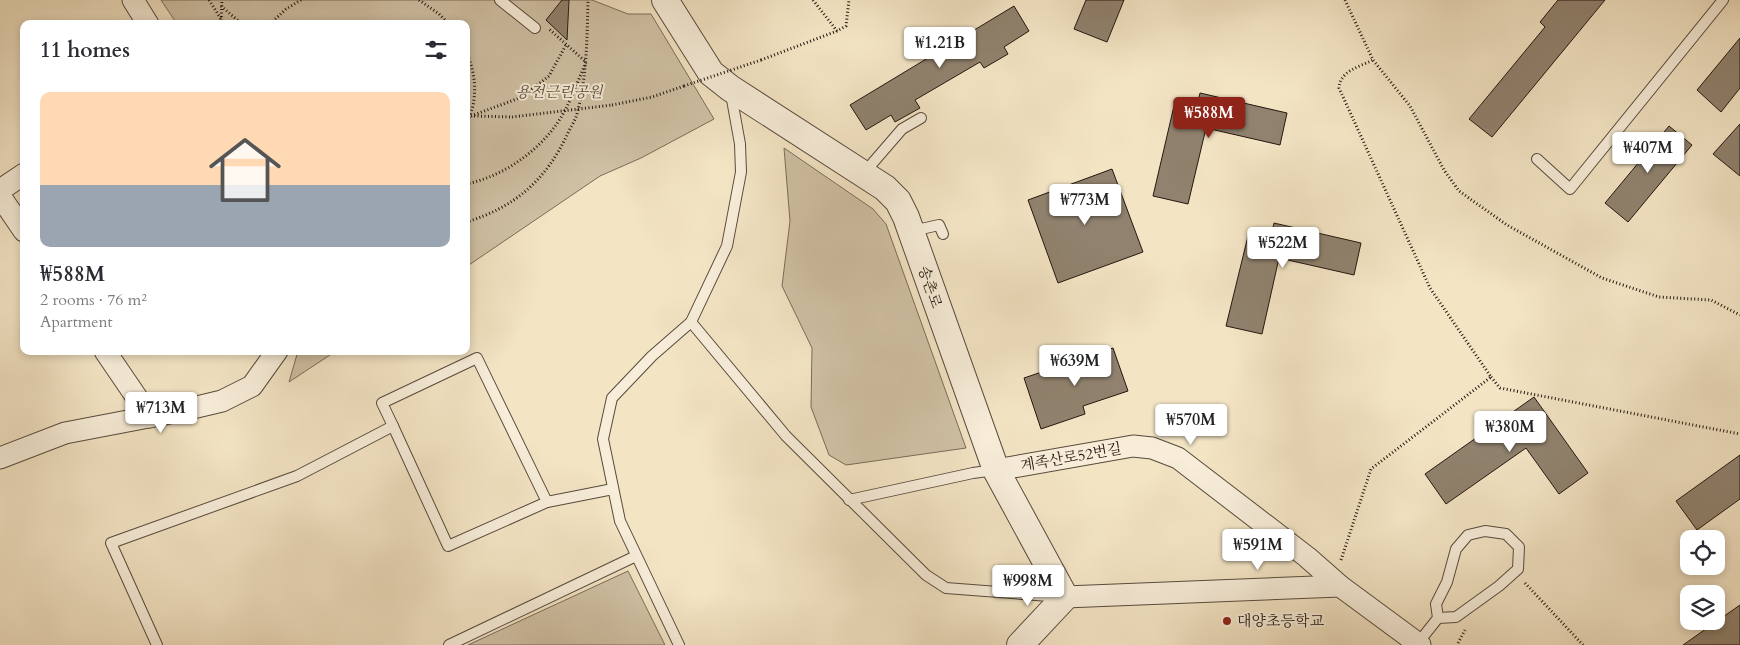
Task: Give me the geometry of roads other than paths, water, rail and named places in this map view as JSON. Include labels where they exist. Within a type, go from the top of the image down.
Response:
[{"type":"street","points":[[133,0],[146,20]]},
{"type":"street","name":"송촌로","points":[[665,0],[711,72],[730,88],[885,188],[898,202],[911,231],[996,470],[1065,598]]},
{"type":"street","points":[[0,190],[20,177]]},
{"type":"street","points":[[0,196],[20,225]]},
{"type":"street","points":[[108,355],[150,417]]},
{"type":"street","points":[[0,458],[65,433],[150,417],[222,400],[252,386],[274,355]]},
{"type":"street","name":"계족산로52번길","points":[[996,470],[1133,446],[1152,448],[1178,458],[1307,557],[1340,586],[1411,642]]},
{"type":"street","points":[[1020,645],[1065,598],[1340,586]]},
{"type":"lane","points":[[500,0],[535,28]]},
{"type":"lane","points":[[1537,159],[1570,189],[1723,0]]},
{"type":"lane","points":[[678,645],[620,521],[603,439],[612,398],[652,356],[691,322],[727,246],[738,198],[741,172],[740,144],[730,88]]},
{"type":"lane","points":[[864,174],[902,129],[921,118]]},
{"type":"lane","points":[[911,231],[939,225],[943,234]]},
{"type":"lane","points":[[691,322],[786,436],[926,575],[946,588],[1065,598]]},
{"type":"lane","points":[[547,502],[477,358],[382,403],[448,546],[547,502],[613,489]]},
{"type":"lane","points":[[155,644],[111,543],[297,476],[393,426]]},
{"type":"lane","points":[[849,500],[973,473],[996,470]]},
{"type":"lane","points":[[1411,642],[1438,618],[1456,617],[1518,569],[1519,547],[1506,534],[1484,531],[1468,535],[1456,549],[1448,582],[1436,604],[1438,618]]},
{"type":"lane","points":[[449,645],[636,556]]},
{"type":"place","name":"대양초등학교","points":[[1227,621]]},
{"type":"park label","name":"용전근린공원","points":[[559,92]]}]
